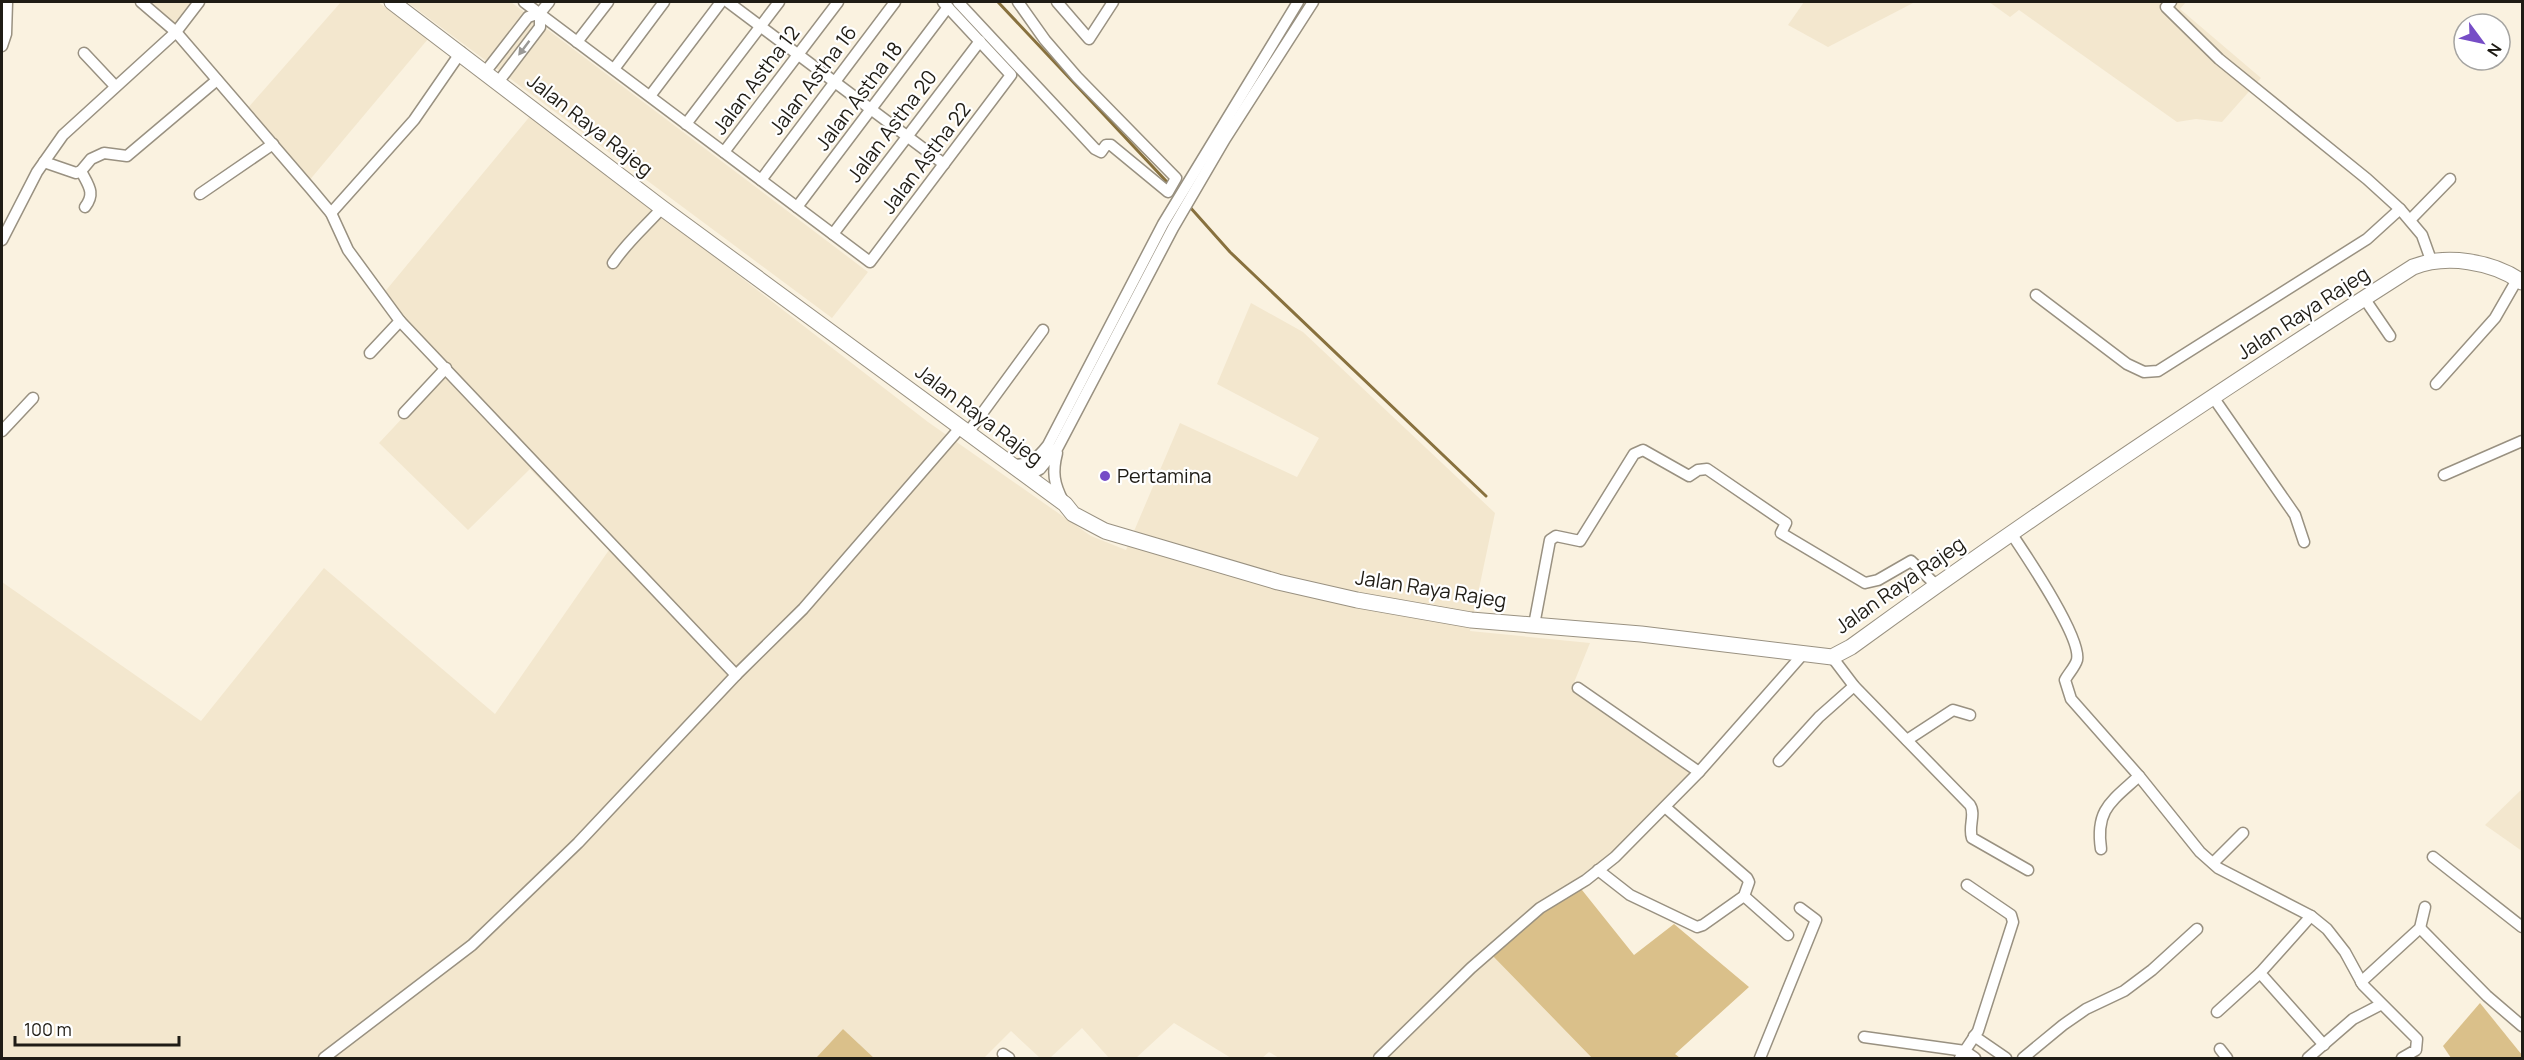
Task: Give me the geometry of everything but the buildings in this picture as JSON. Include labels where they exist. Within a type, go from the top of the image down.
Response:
[{"type":"main road","name":"Jalan Raya Rajeg","points":[[392,2],[500,81],[814,321],[860,351],[963,431],[1065,504],[1073,514],[1105,531],[1278,582],[1471,620],[1641,634],[1832,657],[1851,647],[2011,533],[2212,397],[2413,267],[2431,260]]},
{"type":"main road","points":[[2431,260],[2483,265],[2520,280]]},
{"type":"street","points":[[2,46],[6,34],[7,2]]},
{"type":"street","points":[[141,2],[176,32],[331,213],[348,250],[400,321],[736,675]]},
{"type":"street","points":[[2,240],[44,162],[63,135],[176,32],[200,2]]},
{"type":"street","points":[[524,2],[833,234]]},
{"type":"street","points":[[500,81],[540,27],[540,14],[549,2]]},
{"type":"street","points":[[577,42],[608,2]]},
{"type":"street","points":[[614,69],[664,2]]},
{"type":"street","points":[[650,96],[721,2]]},
{"type":"street","points":[[728,2],[944,164]]},
{"type":"street","points":[[686,123],[779,2]]},
{"type":"street","name":"Jalan Astha 12","points":[[724,152],[838,2]]},
{"type":"street","name":"Jalan Astha 16","points":[[761,180],[895,2]]},
{"type":"street","points":[[950,3],[1098,153],[1106,145],[1111,145],[1167,192],[1176,178],[1077,77],[1045,40],[1018,2]]},
{"type":"street","points":[[1057,2],[1089,39],[1113,2]]},
{"type":"street","points":[[1009,465],[1025,465],[1039,457],[1048,445],[1163,224],[1298,2]]},
{"type":"street","points":[[1026,477],[1040,469],[1058,447],[1173,228],[1225,139],[1313,2]]},
{"type":"street","points":[[2171,2],[2166,7],[2219,59],[2367,179],[2400,209],[2421,235],[2431,260]]},
{"type":"street","points":[[950,3],[980,41]]},
{"type":"street","name":"Jalan Astha 18","points":[[797,207],[950,3]]},
{"type":"street","points":[[486,71],[528,17],[540,14]]},
{"type":"street","name":"Jalan Astha 22","points":[[833,234],[870,262],[1011,75],[980,41]]},
{"type":"street","name":"Jalan Astha 20","points":[[833,234],[980,41]]},
{"type":"street","points":[[331,213],[414,120],[460,52]]},
{"type":"street","points":[[84,53],[115,86]]},
{"type":"street","points":[[81,171],[91,159],[104,153],[127,156],[217,80]]},
{"type":"street","points":[[200,194],[273,144]]},
{"type":"street","points":[[44,162],[67,171],[81,171]]},
{"type":"street","points":[[81,171],[92,192],[85,207]]},
{"type":"street","points":[[2410,220],[2450,179]]},
{"type":"street","points":[[613,263],[628,241],[638,235],[662,207]]},
{"type":"street","points":[[2036,295],[2127,364],[2144,372],[2158,371],[2367,239],[2400,209]]},
{"type":"street","points":[[2436,384],[2494,318],[2520,280]]},
{"type":"street","points":[[2364,298],[2390,336]]},
{"type":"street","points":[[370,353],[400,321]]},
{"type":"street","points":[[324,1059],[431,978],[502,918],[586,835],[736,675],[803,609],[963,431],[1043,330]]},
{"type":"street","points":[[404,412],[446,368]]},
{"type":"street","points":[[2212,397],[2295,515],[2304,542]]},
{"type":"street","points":[[2,431],[33,398]]},
{"type":"street","points":[[2444,475],[2523,441]]},
{"type":"street","points":[[1058,447],[1053,467],[1054,484],[1065,504]]},
{"type":"street","points":[[1534,625],[1550,540],[1556,536],[1580,541],[1634,454],[1643,450],[1689,476],[1698,470],[1707,469],[1786,523],[1781,533],[1860,581],[1878,580],[1911,561],[1936,585]]},
{"type":"street","points":[[2011,533],[2047,588],[2076,649],[2077,660],[2065,680],[2065,688],[2071,699],[2139,776],[2200,852],[2213,864],[2311,916],[2327,929],[2345,952],[2361,982],[2380,1005],[2417,1039],[2416,1050],[2402,1059]]},
{"type":"street","points":[[1379,1059],[1471,968],[1540,908],[1615,857],[1699,772],[1804,653]]},
{"type":"street","points":[[1832,657],[1854,686],[1973,809],[1970,830],[1972,838],[2028,870]]},
{"type":"street","points":[[1779,761],[1831,705],[1854,686]]},
{"type":"street","points":[[1578,688],[1699,772]]},
{"type":"street","points":[[1907,740],[1953,710],[1970,715]]},
{"type":"street","points":[[2101,849],[2098,829],[2101,818],[2108,807],[2139,776]]},
{"type":"street","points":[[1598,870],[1630,895],[1697,927],[1744,896],[1749,882],[1747,878],[1665,807]]},
{"type":"street","points":[[2213,864],[2243,833]]},
{"type":"street","points":[[2433,857],[2523,927]]},
{"type":"street","points":[[1962,1055],[1974,1036],[2013,922],[2011,915],[1967,885]]},
{"type":"street","points":[[1744,896],[1788,935]]},
{"type":"street","points":[[2361,982],[2420,927],[2426,907]]},
{"type":"street","points":[[1760,1059],[1816,920],[1800,908]]},
{"type":"street","points":[[2217,1012],[2260,973],[2311,916]]},
{"type":"street","points":[[2420,927],[2487,996],[2523,1026]]},
{"type":"street","points":[[2023,1059],[2086,1009],[2124,991],[2152,970],[2197,929]]},
{"type":"street","points":[[2260,973],[2324,1046]]},
{"type":"street","points":[[2308,1059],[2353,1019],[2380,1005]]},
{"type":"street","points":[[1974,1036],[2006,1059]]},
{"type":"street","points":[[1864,1037],[1975,1059]]},
{"type":"shaded area","points":[[149,2],[200,2],[180,27]]},
{"type":"shaded area","points":[[341,2],[378,2],[428,39],[308,182],[246,110]]},
{"type":"shaded area","points":[[407,2],[511,2],[868,272],[832,318]]},
{"type":"shaded area","points":[[1804,2],[1915,2],[1828,47],[1788,25]]},
{"type":"shaded area","points":[[1989,2],[2186,2],[2180,9],[2261,78],[2222,122],[2196,119],[2177,122],[2019,10],[2010,17]]},
{"type":"shaded area","points":[[531,115],[928,422],[1091,536],[1126,550],[1180,423],[1297,477],[1319,438],[1217,384],[1251,303],[1303,332],[1495,513],[1470,631],[1590,643],[1573,685],[1697,766],[1640,835],[1557,892],[1487,950],[1592,1058],[1279,1058],[1269,1052],[1262,1058],[1231,1058],[1174,1023],[1136,1058],[1109,1058],[1082,1028],[1050,1058],[1040,1058],[1011,1031],[984,1058],[874,1058],[843,1029],[816,1058],[2,1058],[2,582],[201,721],[324,568],[495,714],[609,550],[530,469],[468,530],[379,443],[451,366],[383,294]]},
{"type":"shaded area","points":[[2522,789],[2522,851],[2485,825]]},
{"type":"shaded area","points":[[1574,880],[1634,955],[1674,924],[1749,987],[1675,1054],[1680,1058],[1592,1058],[1487,950]]},
{"type":"shaded area","points":[[2480,1003],[2522,1055],[2522,1058],[2451,1058],[2443,1046]]},
{"type":"shaded area","points":[[843,1029],[874,1058],[816,1058]]},
{"type":"waterway","points":[[998,2],[1168,183]]},
{"type":"waterway","points":[[1189,206],[1230,252],[1486,496]]},
{"type":"place","name":"Pertamina","points":[[1105,476]]}]
